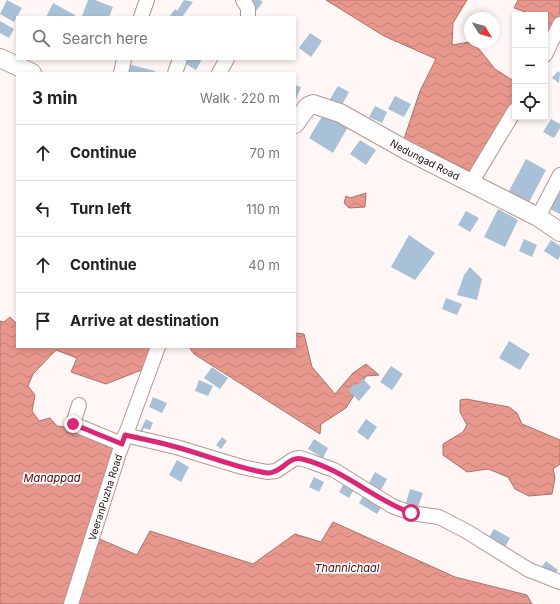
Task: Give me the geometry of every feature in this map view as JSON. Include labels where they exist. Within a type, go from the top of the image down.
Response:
[{"type":"main road","points":[[0,58],[30,72]]},
{"type":"main road","name":"Nedungad Road","points":[[296,123],[308,106],[318,105],[340,113],[406,150],[538,216],[560,232]]},
{"type":"street","points":[[141,16],[147,0]]},
{"type":"street","points":[[243,0],[248,8],[248,16]]},
{"type":"street","points":[[548,49],[560,24]]},
{"type":"street","points":[[121,72],[124,60]]},
{"type":"street","points":[[175,72],[180,60]]},
{"type":"street","points":[[220,72],[226,60]]},
{"type":"street","points":[[471,183],[512,115]]},
{"type":"street","points":[[538,216],[560,175]]},
{"type":"street","name":"VeeranPuzha Road","points":[[71,604],[124,440],[158,348]]},
{"type":"street","points":[[79,405],[73,424],[124,440],[176,447],[242,467],[266,472],[276,471],[294,459],[300,458],[338,473],[392,506],[411,513],[439,517],[466,531],[529,570],[560,582]]},
{"type":"water","points":[[326,0],[467,0],[453,23],[452,45],[464,43],[464,48],[478,48],[495,69],[512,80],[512,104],[486,150],[470,171],[404,139],[420,91],[436,59],[384,36]]},
{"type":"water","points":[[518,0],[560,0],[560,14],[549,30],[548,12],[525,12],[514,8]]},
{"type":"water","points":[[366,193],[365,207],[349,208],[344,203],[346,196],[350,198]]},
{"type":"water","name":"Manappad","points":[[10,317],[16,323],[16,348],[152,348],[144,369],[106,384],[71,372],[77,358],[56,350],[33,374],[28,386],[35,395],[32,411],[39,421],[50,418],[57,426],[72,428],[115,446],[65,604],[0,604],[0,321],[4,322]]},
{"type":"water","points":[[296,333],[304,334],[312,367],[335,394],[353,373],[366,364],[379,375],[366,376],[346,408],[321,424],[320,434],[194,354],[190,348],[296,348]]},
{"type":"water","points":[[466,399],[509,407],[517,413],[522,424],[560,440],[560,464],[553,469],[555,478],[552,494],[529,496],[515,489],[508,477],[488,469],[467,472],[443,455],[443,444],[463,432],[467,425],[460,412],[460,400]]},
{"type":"water","name":"Thannichaal","points":[[333,522],[455,577],[527,595],[532,604],[75,604],[97,538],[137,555],[150,531],[253,564],[295,534],[321,542]]},
{"type":"building","points":[[7,0],[22,8],[16,16],[14,22],[0,14]]},
{"type":"building","points":[[88,0],[95,0],[113,7],[109,16],[82,16]]},
{"type":"building","points":[[184,0],[193,2],[183,16],[170,16],[175,9],[177,11]]},
{"type":"building","points":[[252,0],[260,0],[263,2],[256,11],[249,5]]},
{"type":"building","points":[[53,3],[75,15],[75,16],[46,16]]},
{"type":"building","points":[[0,21],[14,29],[9,38],[0,33]]},
{"type":"building","points":[[310,33],[322,41],[311,57],[299,48]]},
{"type":"building","points":[[182,60],[201,60],[196,70]]},
{"type":"building","points":[[128,64],[155,71],[154,72],[126,72]]},
{"type":"building","points":[[558,71],[560,73],[559,83],[552,78]]},
{"type":"building","points":[[296,85],[301,87],[296,100]]},
{"type":"building","points":[[338,86],[349,92],[341,107],[329,101]]},
{"type":"building","points":[[395,96],[411,104],[404,117],[388,109]]},
{"type":"building","points":[[375,106],[387,112],[382,123],[369,117]]},
{"type":"building","points":[[324,113],[348,127],[333,153],[309,138]]},
{"type":"building","points":[[551,119],[560,124],[560,128],[554,138],[543,132]]},
{"type":"building","points":[[360,140],[376,150],[366,165],[350,154]]},
{"type":"building","points":[[526,159],[546,170],[528,204],[508,193]]},
{"type":"building","points":[[555,191],[560,194],[560,214],[546,207]]},
{"type":"building","points":[[498,209],[518,220],[505,247],[484,237]]},
{"type":"building","points":[[466,211],[479,218],[470,232],[458,225]]},
{"type":"building","points":[[409,235],[435,253],[415,280],[391,267]]},
{"type":"building","points":[[524,239],[537,245],[532,257],[519,251]]},
{"type":"building","points":[[551,240],[560,246],[560,256],[558,260],[544,251]]},
{"type":"building","points":[[470,267],[482,279],[477,300],[457,295],[464,275]]},
{"type":"building","points":[[446,298],[462,304],[457,315],[442,309]]},
{"type":"building","points":[[509,341],[530,354],[520,370],[499,358]]},
{"type":"building","points":[[391,366],[403,374],[392,390],[380,382]]},
{"type":"building","points":[[212,367],[228,378],[220,389],[204,378]]},
{"type":"building","points":[[363,379],[371,387],[359,401],[348,390],[354,384],[356,386]]},
{"type":"building","points":[[199,380],[213,386],[208,396],[195,391]]},
{"type":"building","points":[[153,397],[167,403],[162,413],[149,407]]},
{"type":"building","points":[[146,419],[153,423],[150,430],[144,428],[142,432],[140,431]]},
{"type":"building","points":[[366,419],[377,427],[368,440],[357,432]]},
{"type":"building","points":[[222,437],[227,441],[221,449],[216,445]]},
{"type":"building","points":[[314,439],[328,448],[323,458],[308,449]]},
{"type":"building","points":[[177,460],[189,467],[181,482],[169,475]]},
{"type":"building","points":[[375,472],[387,479],[381,490],[369,483]]},
{"type":"building","points":[[314,477],[324,482],[319,492],[309,487]]},
{"type":"building","points":[[346,480],[356,486],[349,498],[339,492]]},
{"type":"building","points":[[410,489],[423,493],[418,507],[406,503]]},
{"type":"building","points":[[366,492],[384,503],[377,514],[359,503]]},
{"type":"building","points":[[494,529],[510,538],[504,549],[488,539]]},
{"type":"building","points":[[546,561],[558,570],[551,578],[540,569]]},
{"type":"route","points":[[73,424],[122,444],[125,435],[176,447],[242,467],[272,473],[294,459],[300,458],[334,470],[388,504],[411,513]]}]
